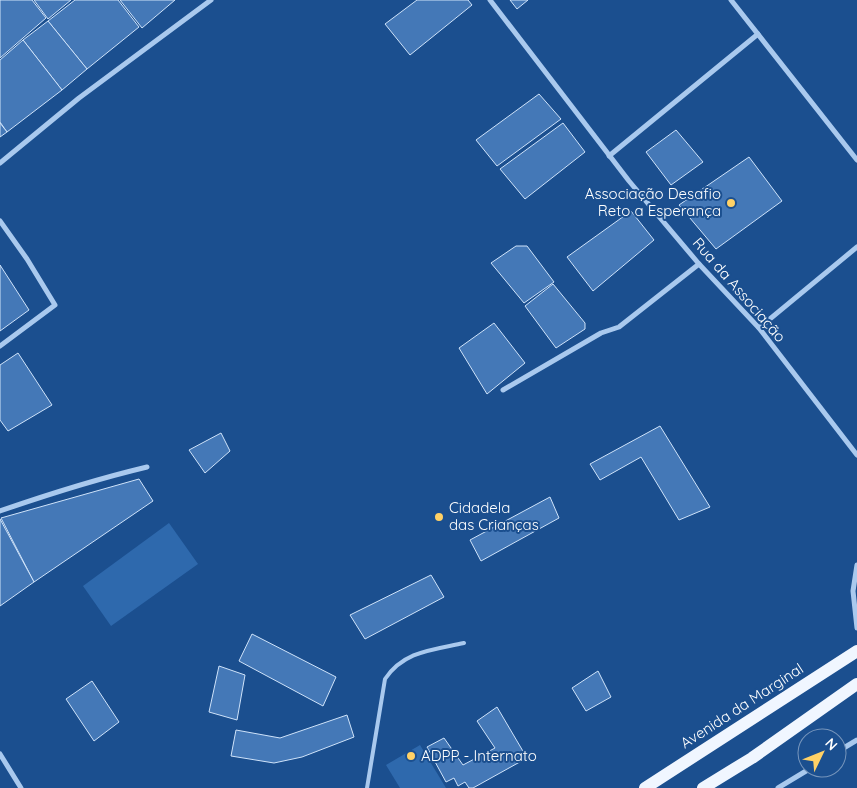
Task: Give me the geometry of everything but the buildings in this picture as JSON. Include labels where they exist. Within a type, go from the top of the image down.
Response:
[{"type":"main road","name":"Avenida da Marginal","points":[[644,788],[857,650]]},
{"type":"main road","points":[[703,788],[752,758],[857,684]]},
{"type":"street","points":[[0,163],[79,98],[211,0]]},
{"type":"street","name":"Rua da Associação","points":[[490,0],[609,156],[699,264],[759,328],[857,455]]},
{"type":"street","points":[[731,0],[857,160]]},
{"type":"street","points":[[609,156],[758,34]]},
{"type":"street","points":[[0,221],[27,259],[55,305],[0,346]]},
{"type":"street","points":[[759,328],[857,247]]},
{"type":"street","points":[[503,390],[601,333],[619,327],[699,264]]},
{"type":"street","points":[[0,511],[34,498],[70,489],[99,478],[147,467]]},
{"type":"street","points":[[857,566],[853,591],[857,628]]},
{"type":"street","points":[[1,756],[21,788]]},
{"type":"street","points":[[778,788],[797,776]]},
{"type":"lane","points":[[367,788],[384,679],[393,667],[404,658],[464,643]]},
{"type":"shaded area","points":[[169,523],[198,564],[111,626],[83,586]]},
{"type":"shaded area","points":[[420,745],[446,788],[400,788],[386,765]]},
{"type":"place","name":"Associação Desafio Reto a Esperança","points":[[731,203]]},
{"type":"place","name":"Cidadela das Crianças","points":[[439,517]]},
{"type":"place","name":"ADPP - Internato","points":[[411,756]]}]
